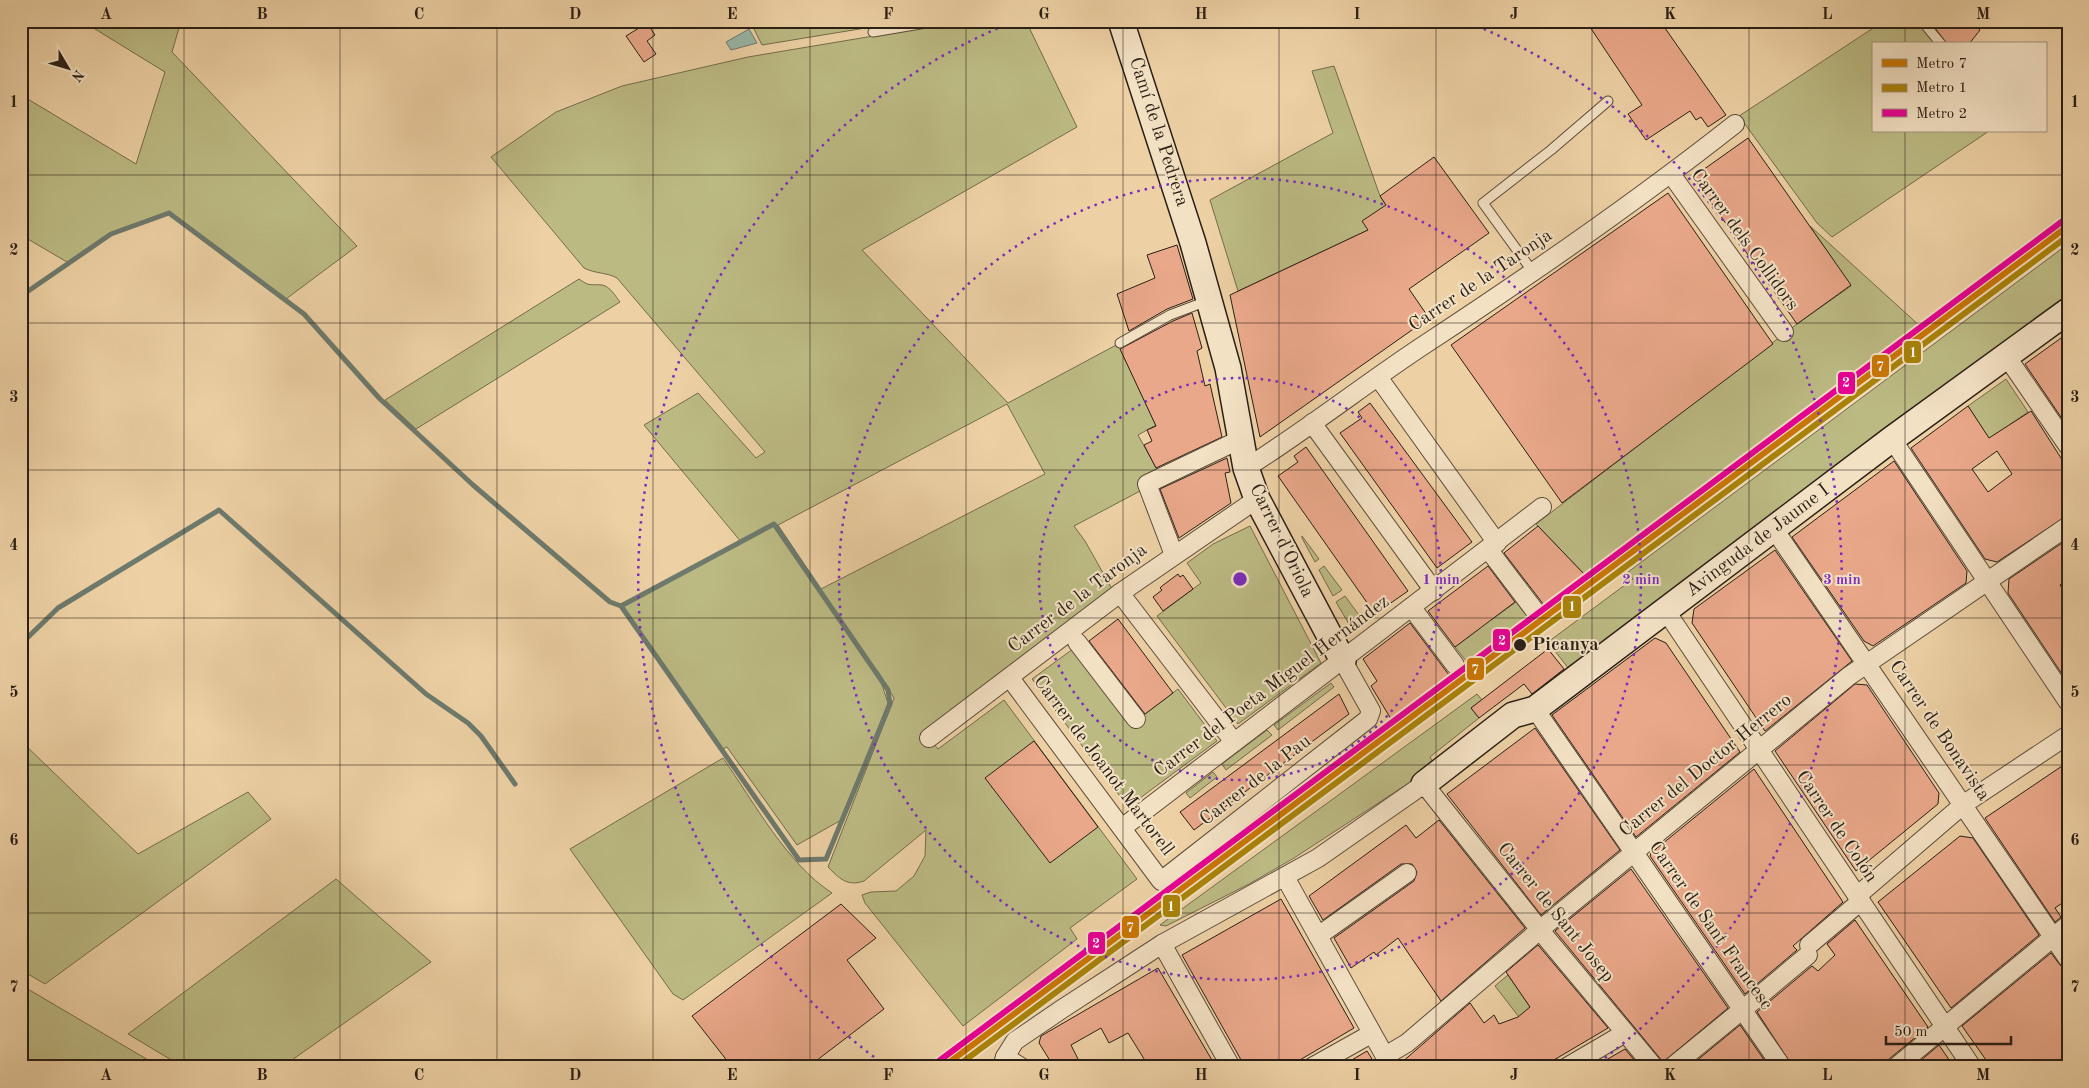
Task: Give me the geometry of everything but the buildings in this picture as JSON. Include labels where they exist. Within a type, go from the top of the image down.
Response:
[{"type":"street","name":"Camí de la Pedrera","points":[[1121,21],[1194,243]]},
{"type":"street","name":"Carrer de la Taronja","points":[[1246,468],[1533,272],[1671,174],[1735,124]]},
{"type":"street","name":"Carrer dels Collidors","points":[[1671,174],[1784,332]]},
{"type":"street","name":"Carrer d'Oriola","points":[[1194,243],[1228,368],[1246,468],[1257,499],[1371,711]]},
{"type":"street","name":"Avinguda de Jaume I","points":[[1424,784],[1513,715],[1535,709],[1892,440],[2068,311]]},
{"type":"street","points":[[2007,357],[2068,446]]},
{"type":"street","points":[[1378,377],[1536,611]]},
{"type":"street","points":[[1312,423],[1434,591]]},
{"type":"street","points":[[1174,555],[1148,484],[1240,439]]},
{"type":"street","points":[[1892,440],[2068,702]]},
{"type":"street","name":"Carrer de la Taronja","points":[[928,738],[1010,678],[1120,593],[1257,499]]},
{"type":"street","name":"Carrer del Poeta Miguel Hernández","points":[[1122,828],[1542,507]]},
{"type":"street","name":"Carrer del Doctor Herrero","points":[[1388,1061],[1540,930],[1867,664],[2068,526]]},
{"type":"street","name":"Carrer de Bonavista","points":[[1774,529],[1964,804],[2068,959]]},
{"type":"street","points":[[1120,593],[1234,742]]},
{"type":"street","points":[[1412,608],[1454,665]]},
{"type":"street","name":"Carrer de Colón","points":[[1666,611],[1758,751],[1972,1067]]},
{"type":"street","points":[[1077,642],[1136,719]]},
{"type":"street","name":"Carrer de Joanot Martorell","points":[[1010,678],[1161,881]]},
{"type":"street","name":"Carrer de Sant Francesc","points":[[1535,709],[1782,1067]]},
{"type":"street","name":"Carrer de la Pau","points":[[1161,881],[1359,727],[1368,719],[1371,711]]},
{"type":"street","points":[[1672,1067],[1742,1010],[1809,950],[1859,898],[1964,804],[2068,734]]},
{"type":"street","points":[[1021,1067],[1003,1062],[1015,1041],[1162,944],[1318,858],[1424,784]]},
{"type":"street","name":"Carrer de Sant Josep","points":[[1424,784],[1540,930],[1654,1067]]},
{"type":"street","points":[[1318,936],[1407,873]]},
{"type":"street","points":[[1285,877],[1371,1034],[1388,1061]]},
{"type":"street","points":[[1896,1067],[1944,1025],[2068,925]]},
{"type":"street","points":[[1162,944],[1231,1067]]},
{"type":"street","points":[[1567,1067],[1625,1033]]},
{"type":"street","points":[[1312,1067],[1371,1034]]},
{"type":"lane","points":[[873,32],[938,21]]},
{"type":"lane","points":[[1922,21],[1939,42]]},
{"type":"lane","points":[[1533,272],[1483,203],[1551,150],[1608,101]]},
{"type":"lane","points":[[1120,343],[1170,315],[1209,300]]},
{"type":"shaded area","points":[[82,21],[181,21],[172,52],[357,246],[286,299],[169,213],[114,232],[67,262],[21,235],[21,95],[136,164],[165,72]]},
{"type":"shaded area","points":[[750,21],[908,21],[762,45]]},
{"type":"shaded area","points":[[963,21],[1026,21],[1077,127],[862,250],[1008,403],[1118,344],[1156,425],[1138,435],[1159,473],[1142,490],[1074,526],[1085,541],[1112,589],[923,731],[938,749],[1004,700],[1137,879],[1070,928],[1077,939],[963,1026],[865,903],[862,895],[871,892],[896,891],[914,876],[925,856],[926,830],[864,881],[858,883],[848,882],[840,878],[828,867],[894,698],[877,670],[888,703],[843,819],[797,845],[727,747],[723,749],[619,606],[742,543],[644,425],[698,393],[756,458],[765,452],[617,278],[584,268],[491,157],[556,112],[622,86],[748,57]],"holes":[[[1007,404],[1045,474],[821,589],[778,525]]]},
{"type":"shaded area","points":[[1884,21],[1918,21],[1935,42],[1872,42],[1872,132],[1988,132],[1832,237],[1817,223],[1739,116]]},
{"type":"shaded area","points":[[749,29],[757,43],[731,50],[726,42]]},
{"type":"shaded area","points":[[1334,66],[1380,196],[1386,205],[1368,230],[1238,291],[1210,200],[1333,133],[1312,71]]},
{"type":"shaded area","points":[[1810,226],[1921,327],[1586,575],[1584,574],[1536,524],[1797,324],[1851,286]]},
{"type":"shaded area","points":[[2068,244],[2068,294],[1682,581],[1569,669],[1548,642],[1633,579],[1628,572]]},
{"type":"shaded area","points":[[579,279],[588,284],[608,287],[620,302],[416,429],[385,400]]},
{"type":"shaded area","points":[[2006,379],[2028,412],[1989,439],[1968,406]]},
{"type":"shaded area","points":[[1250,526],[1321,663],[1238,724],[1157,616],[1201,583],[1187,563],[1213,544]]},
{"type":"shaded area","points":[[1302,536],[1319,559],[1315,562],[1302,538]]},
{"type":"shaded area","points":[[1324,566],[1342,590],[1333,596],[1319,570]]},
{"type":"shaded area","points":[[1345,596],[1364,622],[1353,631],[1336,602]]},
{"type":"shaded area","points":[[1475,599],[1491,620],[1516,602],[1528,617],[1467,662],[1455,647],[1479,629]]},
{"type":"shaded area","points":[[1077,646],[1134,722],[1178,689],[1217,741],[1128,807],[1032,679]]},
{"type":"shaded area","points":[[1331,683],[1334,687],[1278,730],[1274,725]]},
{"type":"shaded area","points":[[1477,694],[1482,700],[1471,708],[1479,718],[1430,757],[1435,766],[1294,858],[1249,884],[1166,926],[1160,925]]},
{"type":"shaded area","points":[[1267,730],[1272,735],[1226,770],[1222,764]]},
{"type":"shaded area","points":[[21,741],[138,854],[248,792],[271,819],[45,984],[21,970],[21,925],[27,918],[21,917]]},
{"type":"shaded area","points":[[723,758],[786,849],[800,866],[832,893],[683,1000],[673,994],[570,849]]},
{"type":"shaded area","points":[[1213,772],[1217,777],[1190,798],[1186,793]]},
{"type":"shaded area","points":[[336,879],[431,962],[282,1067],[183,1067],[128,1034]]},
{"type":"shaded area","points":[[1508,975],[1530,1007],[1519,1017],[1495,986]]},
{"type":"shaded area","points":[[21,985],[160,1067],[21,1067]]},
{"type":"waterway","points":[[21,296],[111,234],[169,213],[304,314],[380,399],[473,485],[610,602],[621,606],[774,524],[888,690],[890,704],[826,859],[799,860],[621,606]]},
{"type":"waterway","points":[[21,644],[58,608],[219,510],[426,694],[468,723],[481,736],[515,784]]},
{"type":"railway","points":[[1693,508],[1785,449]]},
{"type":"railway","points":[[1247,850],[1320,787]]},
{"type":"metro line","name":"2","points":[[939,1061],[2064,220]]},
{"type":"metro line","name":"7","points":[[943,1067],[2068,226]]},
{"type":"metro line","name":"1","points":[[956,1067],[2068,236]]},
{"type":"place","name":"Picanya","points":[[1520,645]]}]
